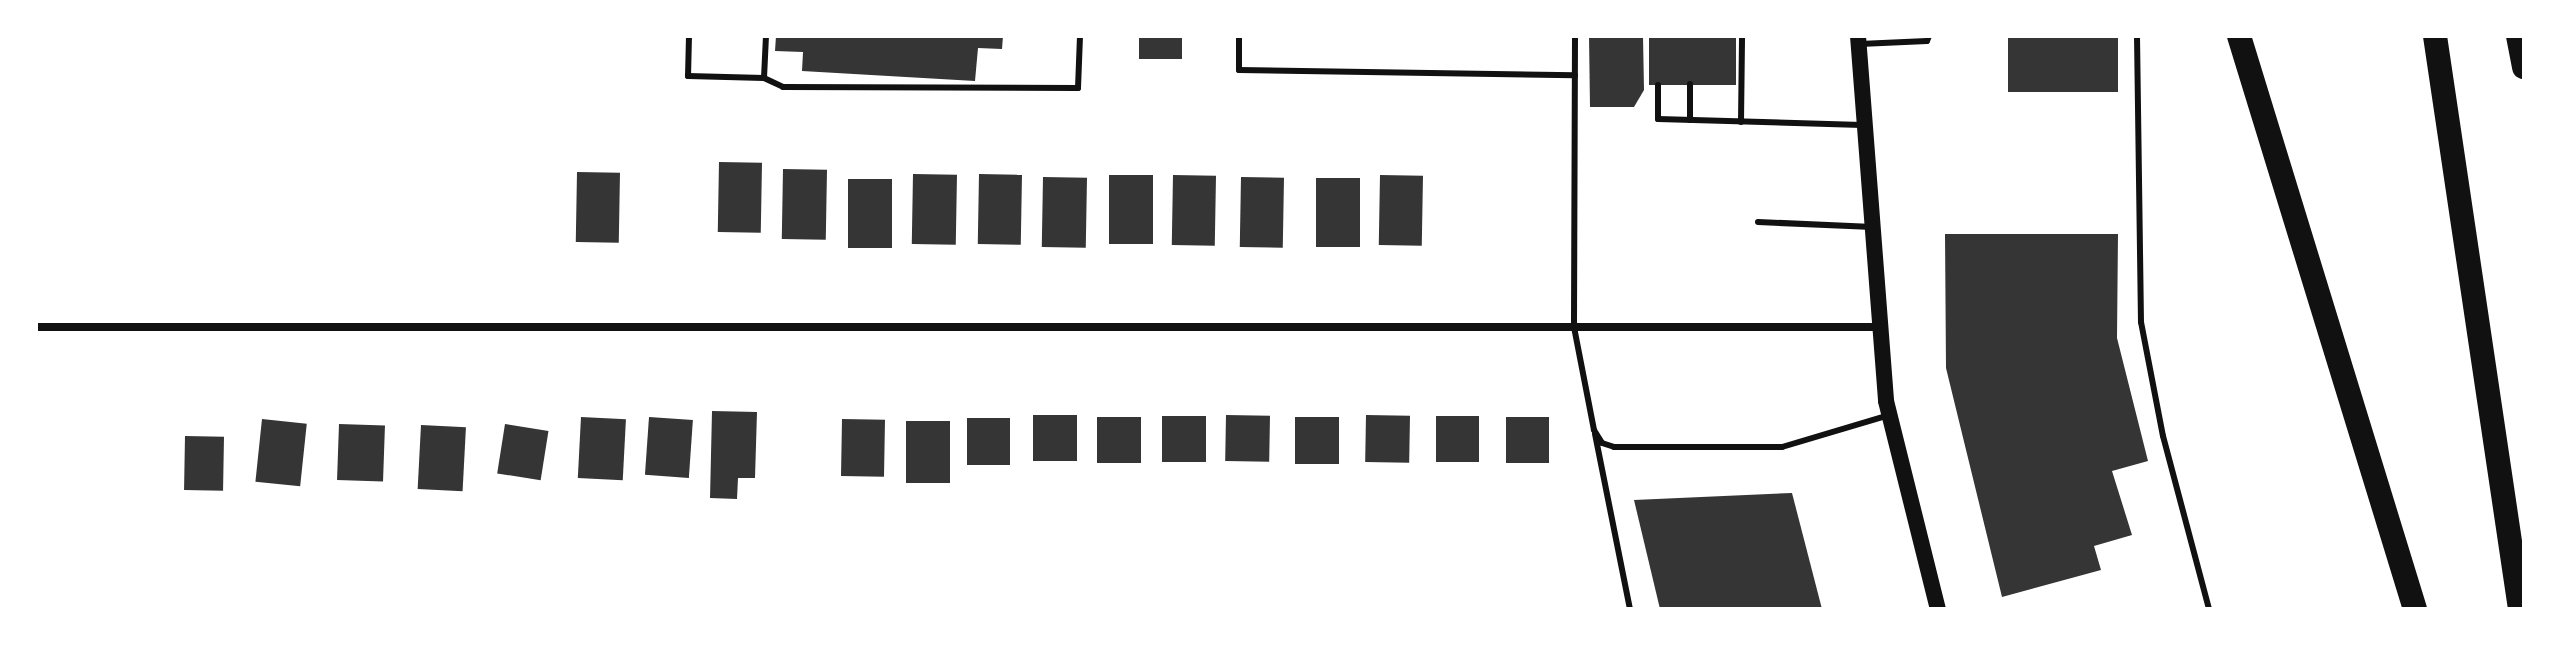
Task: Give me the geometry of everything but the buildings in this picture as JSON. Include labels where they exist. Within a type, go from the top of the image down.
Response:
[{"type":"highway","points":[[2239,36],[2415,609]]},
{"type":"highway","points":[[2435,36],[2520,609]]},
{"type":"highway","points":[[2518,36],[2524,67]]},
{"type":"main road","points":[[1858,40],[1880,327],[1890,414],[1938,609]]},
{"type":"street","points":[[36,327],[1880,327]]},
{"type":"lane","points":[[689,36],[688,76],[764,78],[783,87],[1078,88],[1080,36]]},
{"type":"lane","points":[[764,78],[766,36]]},
{"type":"lane","points":[[1239,36],[1239,70],[1575,75]]},
{"type":"lane","points":[[1575,36],[1574,327],[1630,609]]},
{"type":"lane","points":[[1741,122],[1742,36]]},
{"type":"lane","points":[[1858,40],[1927,41],[1929,36]]},
{"type":"lane","points":[[2137,36],[2141,322],[2163,436],[2209,609]]},
{"type":"lane","points":[[1690,84],[1690,120]]},
{"type":"lane","points":[[1658,85],[1658,119],[1865,125]]},
{"type":"lane","points":[[1575,215],[1587,215]]},
{"type":"lane","points":[[1758,222],[1873,227]]},
{"type":"lane","points":[[1594,430],[1614,447],[1782,447],[1890,414]]}]
